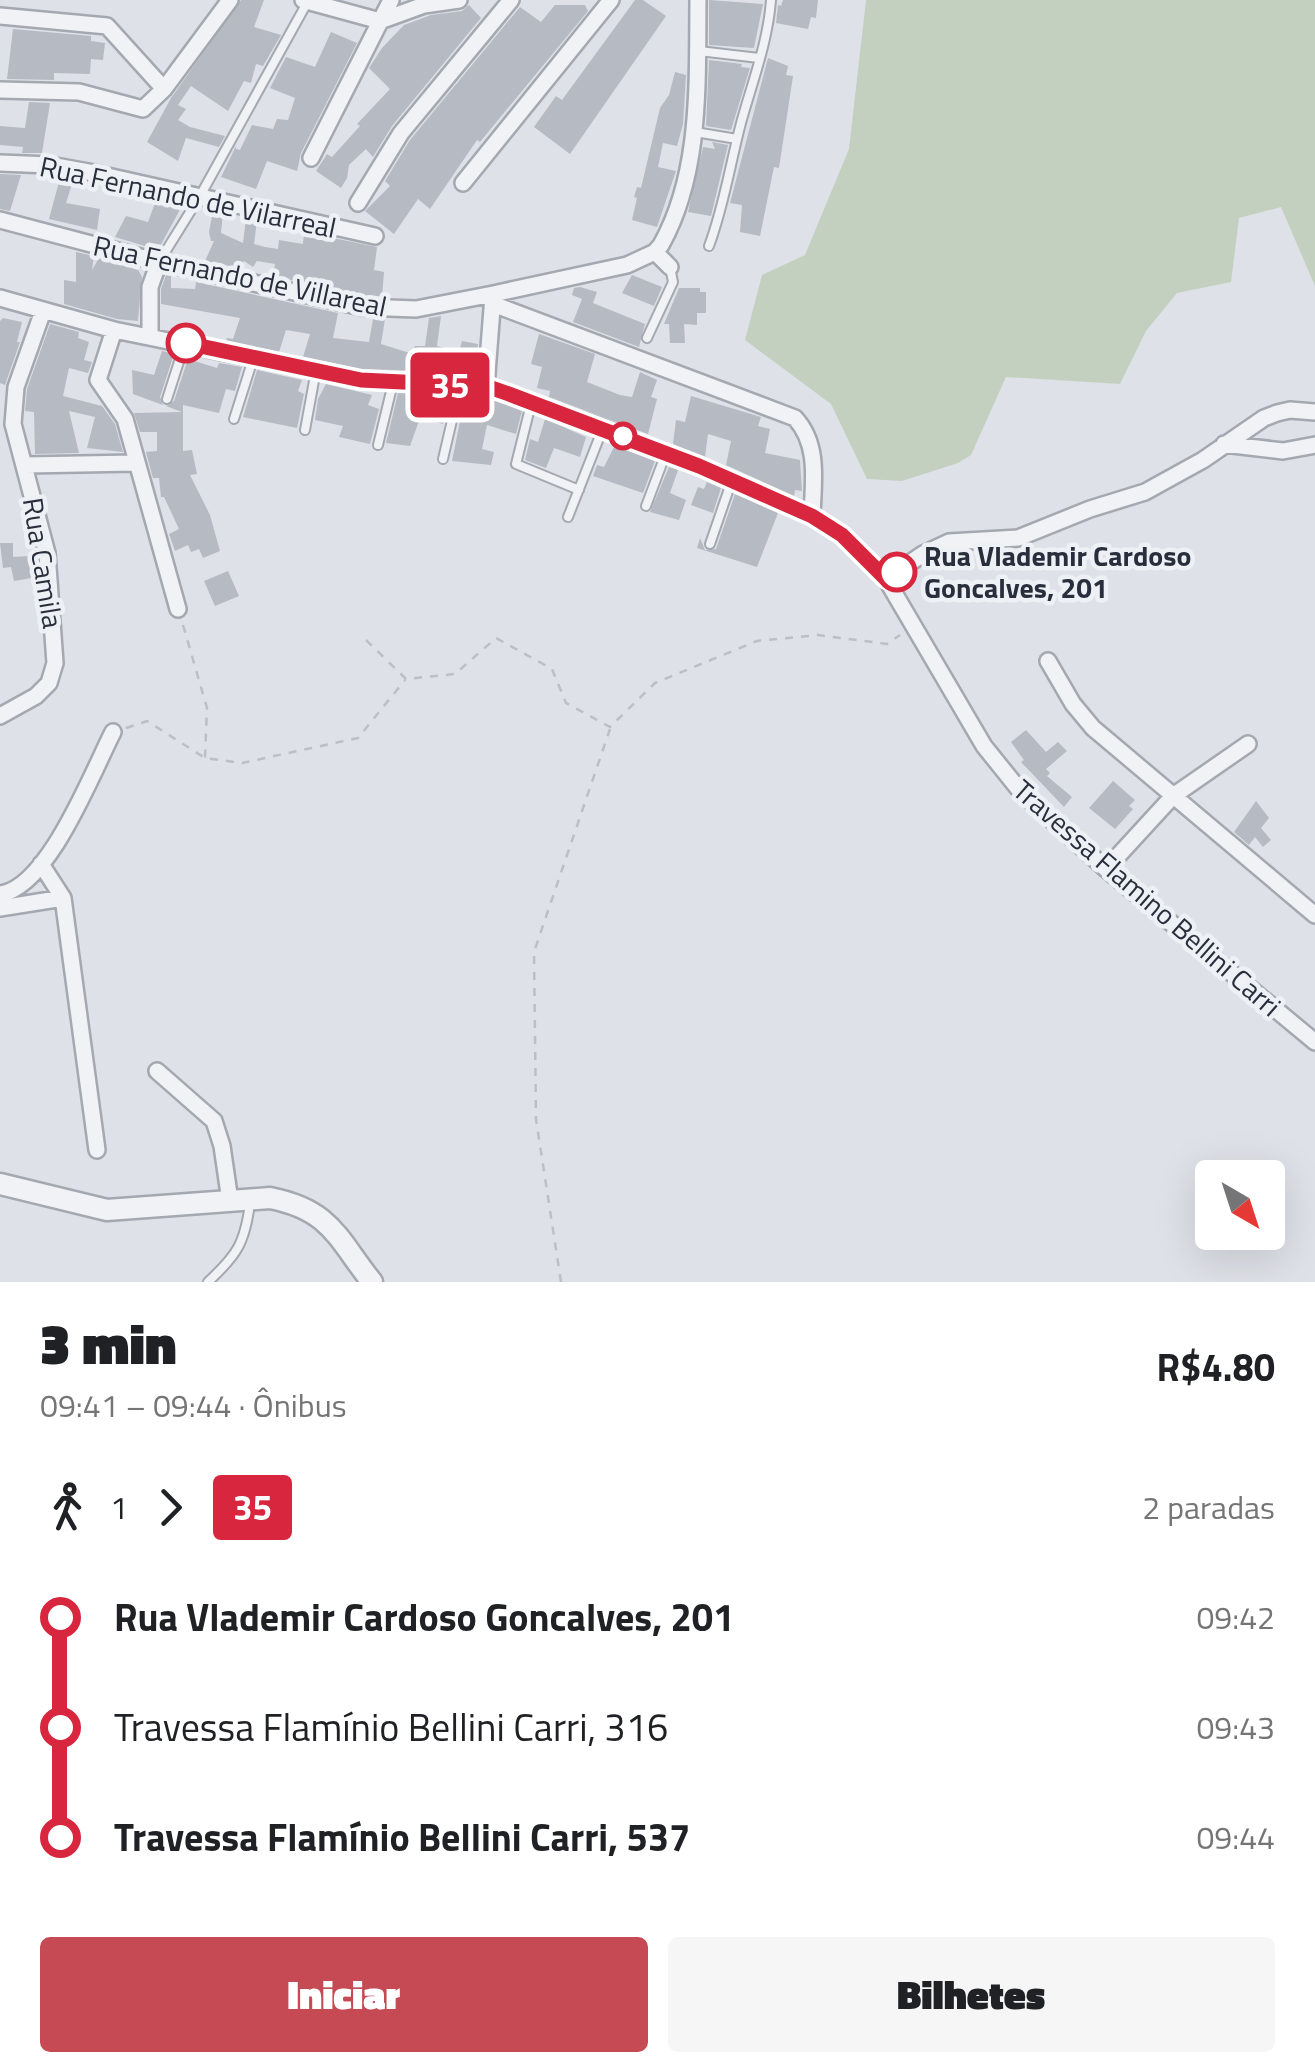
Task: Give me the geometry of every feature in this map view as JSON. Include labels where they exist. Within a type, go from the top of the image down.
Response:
[{"type":"street","points":[[0,90],[79,92],[135,110],[151,104],[230,0]]},
{"type":"street","points":[[306,0],[380,21],[424,5],[458,0]]},
{"type":"street","points":[[311,158],[392,0]]},
{"type":"street","points":[[358,203],[401,132],[511,0]]},
{"type":"street","points":[[463,183],[611,0]]},
{"type":"street","points":[[670,268],[656,252],[674,214],[695,132],[698,0]]},
{"type":"street","points":[[0,16],[107,26],[164,89]]},
{"type":"street","name":"Rua Fernando de Vilarreal","points":[[0,163],[50,165],[376,236]]},
{"type":"street","name":"Rua Fernando de Villareal","points":[[0,220],[159,262],[362,307],[392,310],[493,299],[627,265],[656,252]]},
{"type":"street","points":[[150,336],[150,287],[159,262]]},
{"type":"street","name":"Travessa Flamino Bellini Carri","points":[[0,298],[114,330],[316,370],[392,382],[486,386],[666,453],[812,516],[842,535],[886,579],[1002,771],[1021,792],[1106,869],[1315,1042]]},
{"type":"street","points":[[486,386],[493,299],[786,412],[804,428],[813,454],[812,516]]},
{"type":"street","name":"Rua Camila","points":[[0,716],[36,696],[49,683],[55,663],[47,553],[26,466],[6,427],[42,311]]},
{"type":"street","points":[[114,330],[98,380],[121,411],[178,609]]},
{"type":"street","points":[[886,579],[922,554],[949,542],[1018,538],[1090,508],[1144,492],[1204,460],[1277,413],[1315,412]]},
{"type":"street","points":[[1224,444],[1283,450],[1315,445]]},
{"type":"street","points":[[26,466],[136,463]]},
{"type":"street","points":[[1048,661],[1073,704],[1093,728],[1315,915]]},
{"type":"street","points":[[1,898],[13,892],[53,853],[112,732]]},
{"type":"street","points":[[1106,869],[1173,796],[1248,744]]},
{"type":"street","points":[[41,864],[64,898],[97,1150]]},
{"type":"street","points":[[1,898],[64,898]]},
{"type":"street","points":[[157,1071],[214,1121],[240,1200]]},
{"type":"street","points":[[0,1184],[107,1210],[270,1198],[293,1202],[323,1218],[372,1282]]},
{"type":"lane","points":[[159,262],[200,196],[306,0]]},
{"type":"lane","points":[[709,246],[723,206],[772,0]]},
{"type":"lane","points":[[698,51],[758,58]]},
{"type":"lane","points":[[695,132],[737,139]]},
{"type":"lane","points":[[647,338],[673,282],[670,268]]},
{"type":"lane","points":[[166,399],[184,343]]},
{"type":"lane","points":[[234,420],[254,356]]},
{"type":"lane","points":[[305,430],[316,370]]},
{"type":"lane","points":[[378,445],[392,382]]},
{"type":"lane","points":[[443,460],[460,386]]},
{"type":"lane","points":[[532,401],[516,456],[518,467],[579,490]]},
{"type":"lane","points":[[568,517],[603,428]]},
{"type":"lane","points":[[646,506],[666,453]]},
{"type":"lane","points":[[710,544],[732,480]]},
{"type":"lane","points":[[208,1282],[236,1255],[246,1235],[240,1200]]},
{"type":"path","points":[[178,609],[207,708],[204,758]]},
{"type":"path","points":[[561,1282],[536,1119],[534,952],[610,728],[655,684],[758,641],[818,634],[887,644],[913,625]]},
{"type":"path","points":[[112,732],[147,721],[204,758],[242,763],[358,738],[406,679],[455,674],[496,638],[552,668],[566,703],[610,728]]},
{"type":"path","points":[[366,640],[406,679]]},
{"type":"green space","points":[[866,0],[1315,0],[1315,286],[1281,207],[1239,218],[1231,282],[1177,293],[1146,331],[1120,384],[1006,377],[971,455],[902,481],[867,479],[831,404],[745,340],[762,275],[805,255],[849,149]]},
{"type":"building","points":[[241,0],[264,0],[254,27],[281,35],[263,66],[256,64],[251,83],[244,81],[228,111],[191,86],[178,105],[186,109],[178,120],[225,136],[219,147],[186,138],[178,161],[147,142],[171,98]]},
{"type":"building","points":[[635,0],[643,0],[666,16],[570,154],[534,127],[556,96],[562,100]]},
{"type":"building","points":[[709,0],[763,4],[754,48],[709,45]]},
{"type":"building","points":[[783,0],[818,0],[816,18],[811,17],[808,29],[776,23],[778,5]]},
{"type":"building","points":[[469,5],[481,18],[392,126],[373,157],[366,149],[349,165],[341,188],[316,171],[327,154],[332,157],[390,89],[369,68],[382,48],[404,25],[431,15],[462,11]]},
{"type":"building","points":[[555,5],[585,5],[588,11],[480,142],[477,140],[430,209],[418,199],[394,234],[365,211],[390,186],[385,181],[410,140],[520,7],[541,22]]},
{"type":"building","points":[[13,29],[91,36],[91,41],[105,43],[103,60],[91,59],[90,74],[54,73],[54,80],[7,79]]},
{"type":"building","points":[[331,32],[357,43],[301,153],[297,171],[267,161],[256,189],[221,177],[252,125],[273,129],[277,119],[288,120],[295,98],[270,88],[286,57],[315,67]]},
{"type":"building","points":[[768,58],[788,66],[786,75],[793,76],[779,168],[774,167],[760,236],[740,232],[742,205],[730,203]]},
{"type":"building","points":[[709,60],[750,68],[731,130],[706,126]]},
{"type":"building","points":[[675,72],[686,75],[683,124],[677,146],[663,143],[658,167],[676,171],[657,227],[632,220],[637,198],[634,197],[637,187],[641,188],[660,108],[669,95]]},
{"type":"building","points":[[29,102],[50,103],[42,153],[22,153],[23,147],[0,145],[0,126],[25,128]]},
{"type":"building","points":[[712,142],[728,145],[711,216],[688,212],[703,147],[715,149]]},
{"type":"building","points":[[0,174],[21,175],[10,211],[0,209]]},
{"type":"building","points":[[60,178],[73,181],[66,203],[100,209],[97,230],[49,219]]},
{"type":"building","points":[[168,201],[183,204],[158,250],[115,237],[126,216],[148,222],[155,203],[166,207]]},
{"type":"building","points":[[213,211],[223,213],[221,233],[243,243],[246,219],[257,221],[254,244],[265,247],[278,249],[279,240],[303,244],[304,232],[377,247],[374,270],[384,272],[382,296],[363,296],[273,276],[275,264],[257,261],[253,267],[244,261],[240,268],[205,261],[214,241],[209,232]]},
{"type":"building","points":[[76,252],[94,256],[92,270],[99,258],[138,270],[142,277],[138,321],[64,304],[64,280],[76,282]]},
{"type":"building","points":[[166,275],[171,276],[171,288],[195,289],[196,282],[338,313],[333,338],[369,342],[373,319],[385,319],[381,344],[413,354],[415,346],[425,346],[429,318],[441,316],[437,346],[459,352],[462,341],[478,344],[475,373],[362,369],[303,357],[310,334],[286,330],[279,352],[226,341],[233,339],[240,318],[161,304]]},
{"type":"building","points":[[632,275],[662,287],[654,306],[622,293]]},
{"type":"building","points":[[574,288],[597,292],[593,303],[645,324],[639,347],[573,322],[582,299],[572,295]]},
{"type":"building","points":[[679,288],[700,288],[700,292],[706,292],[706,313],[697,313],[697,325],[684,324],[685,343],[670,343],[669,324],[664,324]]},
{"type":"building","points":[[3,318],[22,322],[20,342],[5,385],[0,383]]},
{"type":"building","points":[[50,324],[79,332],[78,338],[89,342],[84,360],[92,362],[88,373],[69,368],[63,396],[102,406],[115,424],[123,452],[87,448],[95,417],[69,411],[79,453],[35,454],[34,412],[25,411],[27,389]]},
{"type":"building","points":[[539,334],[595,354],[587,382],[620,395],[632,397],[640,372],[657,380],[651,397],[657,399],[648,434],[549,397],[550,391],[537,388],[542,367],[531,364]]},
{"type":"building","points":[[162,351],[174,354],[160,397],[163,405],[133,394],[132,370],[154,375]]},
{"type":"building","points":[[188,359],[217,368],[219,363],[242,367],[235,391],[226,389],[219,413],[183,405],[183,451],[192,450],[197,474],[190,475],[210,515],[220,551],[203,558],[199,549],[191,552],[188,545],[175,551],[169,534],[179,529],[161,497],[159,478],[153,478],[146,452],[157,451],[157,432],[140,432],[134,413],[182,412],[166,406],[174,401]]},
{"type":"building","points":[[257,370],[302,380],[298,391],[304,394],[297,428],[243,417]]},
{"type":"building","points":[[326,384],[372,395],[368,405],[379,409],[370,444],[339,437],[343,426],[315,420],[318,399]]},
{"type":"building","points":[[398,393],[450,396],[443,424],[424,418],[419,421],[410,446],[386,443]]},
{"type":"building","points":[[465,396],[484,397],[522,411],[516,434],[487,425],[482,449],[494,452],[491,465],[452,461]]},
{"type":"building","points":[[691,396],[761,417],[758,426],[770,429],[765,453],[800,460],[802,491],[795,490],[794,496],[726,465],[731,441],[708,434],[705,457],[673,444],[676,420],[685,422]]},
{"type":"building","points":[[545,419],[586,437],[580,457],[554,448],[546,468],[525,460],[530,439],[538,442]]},
{"type":"building","points":[[615,445],[655,461],[643,493],[593,476],[597,465],[604,467]]},
{"type":"building","points":[[669,467],[678,470],[670,493],[686,500],[679,520],[650,512]]},
{"type":"building","points":[[707,482],[721,488],[713,513],[691,505],[698,487],[704,489]]},
{"type":"building","points":[[735,494],[778,513],[757,567],[697,548],[700,538],[705,550],[716,549]]},
{"type":"building","points":[[0,543],[13,543],[13,557],[29,556],[32,578],[14,581],[11,567],[3,568]]},
{"type":"building","points":[[228,571],[239,596],[215,606],[204,581]]},
{"type":"building","points":[[1026,730],[1046,752],[1058,742],[1067,751],[1046,769],[1050,773],[1047,776],[1072,797],[1064,807],[1021,762],[1024,760],[1011,742]]},
{"type":"building","points":[[1113,781],[1135,800],[1129,806],[1133,809],[1115,829],[1089,808]]},
{"type":"building","points":[[1256,801],[1269,818],[1261,828],[1271,840],[1263,847],[1255,837],[1249,845],[1234,832]]},
{"type":"bus line","name":"35","points":[[186,343],[361,380],[486,386],[699,466],[812,516],[842,535],[886,579],[897,572]]},
{"type":"place","name":"Rua Vlademir Cardoso Goncalves, 201","points":[[897,572]]}]
